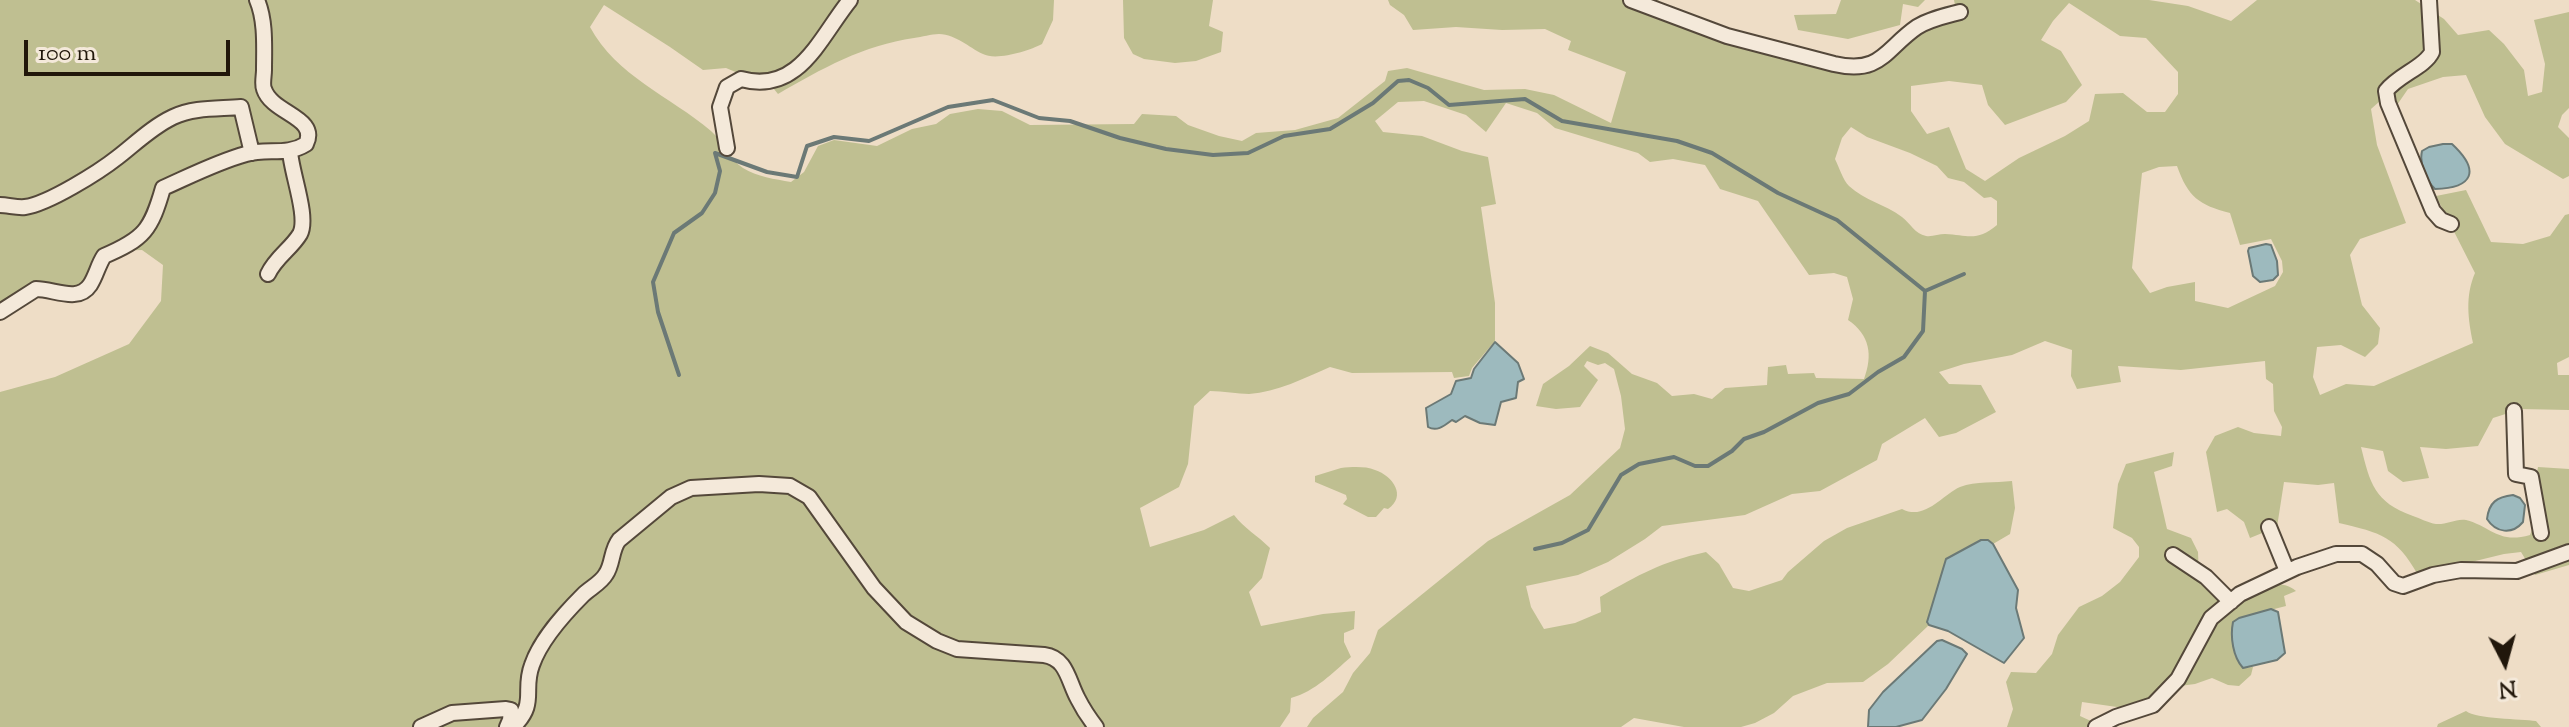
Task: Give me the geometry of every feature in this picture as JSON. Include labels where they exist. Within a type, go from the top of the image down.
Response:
[{"type":"street","points":[[0,312],[36,289],[70,295],[85,291],[104,256],[145,233],[163,188],[252,153],[290,151],[306,144],[310,134],[306,125],[280,109],[264,90],[262,22],[257,0]]},
{"type":"street","points":[[727,148],[720,107],[727,87],[741,79],[757,83],[776,81],[790,73],[816,49],[850,0]]},
{"type":"street","points":[[1631,0],[1727,36],[1852,67],[1881,60],[1916,28],[1930,20],[1960,12]]},
{"type":"street","points":[[2429,0],[2432,52],[2428,59],[2393,81],[2386,91],[2388,103],[2433,211],[2441,220],[2451,224]]},
{"type":"street","points":[[0,205],[22,207],[91,176],[142,136],[186,112],[241,107],[252,153]]},
{"type":"street","points":[[268,274],[273,263],[297,238],[303,226],[290,151]]},
{"type":"street","points":[[2514,411],[2516,474],[2531,477],[2541,533]]},
{"type":"street","points":[[513,727],[524,715],[529,702],[529,673],[534,658],[569,611],[606,575],[619,540],[681,491],[703,486],[759,484],[790,486],[809,497],[886,603],[919,631],[957,649],[1044,655],[1057,659],[1096,727]]},
{"type":"street","points":[[2269,527],[2287,571]]},
{"type":"street","points":[[2096,727],[2153,705],[2178,679],[2211,618],[2248,589],[2287,571],[2351,552],[2370,558],[2394,583],[2403,586],[2433,575],[2461,570],[2517,571],[2569,552]]},
{"type":"street","points":[[2173,555],[2206,577],[2231,602]]},
{"type":"street","points":[[421,727],[452,713],[506,709],[511,710],[507,727]]},
{"type":"street","points":[[2142,725],[2143,710]]},
{"type":"green space","points":[[0,0],[1054,0],[1053,20],[1042,44],[1029,50],[989,56],[951,37],[930,35],[860,52],[778,94],[765,78],[745,76],[726,68],[703,70],[604,5],[590,27],[614,59],[711,131],[743,168],[760,176],[791,182],[804,172],[818,146],[834,140],[877,146],[912,129],[936,124],[950,114],[978,109],[1002,111],[1030,125],[1134,124],[1142,114],[1176,116],[1188,125],[1242,141],[1256,133],[1295,130],[1338,118],[1385,81],[1388,71],[1407,68],[1484,90],[1525,89],[1554,95],[1611,123],[1626,72],[1568,50],[1571,41],[1545,29],[1456,27],[1413,30],[1404,15],[1388,0],[1658,0],[1667,12],[1831,68],[1884,59],[1938,22],[1957,16],[1954,0],[2149,0],[2188,6],[2231,21],[2257,0],[2415,0],[2444,19],[2458,35],[2489,30],[2524,70],[2528,96],[2542,92],[2545,64],[2534,20],[2569,12],[2569,108],[2562,115],[2558,127],[2569,138],[2569,176],[2563,179],[2505,144],[2485,117],[2466,75],[2443,77],[2408,89],[2397,105],[2380,101],[2371,109],[2377,145],[2406,223],[2360,239],[2350,255],[2362,305],[2380,328],[2378,344],[2365,357],[2341,345],[2317,347],[2313,377],[2320,395],[2346,384],[2374,386],[2473,343],[2468,308],[2475,273],[2436,196],[2466,190],[2491,242],[2523,244],[2550,236],[2569,214],[2569,357],[2557,363],[2558,375],[2569,375],[2569,410],[2521,409],[2493,418],[2478,446],[2446,449],[2420,447],[2429,478],[2403,482],[2388,471],[2383,451],[2361,447],[2371,481],[2390,504],[2433,523],[2466,520],[2510,537],[2530,535],[2534,525],[2538,467],[2569,469],[2569,565],[2535,575],[2521,552],[2418,575],[2402,552],[2386,538],[2339,523],[2334,483],[2284,482],[2277,527],[2250,538],[2244,522],[2227,509],[2217,512],[2206,452],[2215,436],[2238,427],[2254,433],[2281,436],[2282,427],[2274,411],[2273,384],[2266,379],[2265,361],[2181,370],[2118,366],[2121,382],[2077,389],[2071,376],[2072,350],[2045,341],[2012,355],[1939,372],[1949,384],[1981,385],[1996,412],[1956,433],[1939,437],[1925,418],[1882,444],[1877,460],[1820,491],[1792,494],[1745,515],[1662,526],[1608,562],[1578,575],[1526,586],[1531,607],[1544,629],[1575,623],[1601,612],[1600,597],[1614,589],[1663,565],[1706,552],[1719,564],[1733,588],[1749,591],[1782,580],[1824,541],[1847,528],[1902,509],[1918,512],[1966,485],[2012,481],[2015,508],[2010,534],[1993,544],[1981,540],[1946,559],[1927,622],[1929,625],[1888,664],[1863,682],[1827,683],[1793,696],[1774,713],[1741,727],[1684,727],[1634,718],[1621,727],[1307,727],[1343,692],[1353,673],[1370,653],[1378,630],[1488,541],[1570,495],[1620,448],[1625,429],[1621,396],[1614,369],[1605,363],[1598,365],[1587,361],[1584,366],[1598,380],[1580,407],[1556,409],[1536,406],[1543,384],[1590,346],[1608,353],[1632,374],[1657,383],[1672,396],[1694,394],[1712,399],[1725,388],[1767,385],[1768,367],[1786,365],[1788,374],[1814,373],[1816,378],[1864,379],[1868,346],[1861,332],[1848,320],[1853,299],[1847,277],[1834,273],[1809,275],[1758,201],[1720,189],[1705,165],[1673,159],[1650,162],[1638,153],[1555,128],[1537,113],[1506,103],[1486,132],[1466,115],[1424,101],[1398,102],[1375,121],[1383,132],[1422,136],[1488,157],[1496,204],[1481,207],[1495,303],[1495,341],[1469,376],[1454,378],[1452,372],[1352,373],[1330,367],[1291,384],[1259,393],[1210,391],[1194,406],[1188,464],[1179,487],[1140,508],[1150,547],[1204,530],[1234,515],[1270,548],[1262,578],[1249,592],[1261,626],[1355,611],[1354,629],[1344,633],[1344,642],[1351,657],[1316,686],[1291,698],[1290,712],[1280,727],[0,727],[0,392],[55,377],[129,344],[161,301],[163,265],[142,250],[110,251],[83,289],[45,287],[0,309]],"holes":[[[2069,3],[2120,36],[2146,38],[2178,72],[2178,94],[2165,112],[2147,112],[2123,93],[2095,94],[2089,121],[2019,158],[1985,181],[1966,169],[1949,127],[1927,134],[1911,111],[1911,86],[1949,81],[1982,85],[1988,105],[2005,125],[2066,102],[2082,85],[2061,51],[2041,40]],[[1851,127],[1867,137],[1937,166],[1948,178],[1964,182],[1984,198],[1991,197],[1997,201],[1997,225],[1984,234],[1972,236],[1922,235],[1902,217],[1855,191],[1847,183],[1835,159],[1842,138]],[[2177,166],[2196,198],[2210,207],[2230,213],[2240,245],[2271,239],[2282,261],[2283,272],[2275,286],[2228,308],[2195,301],[2195,282],[2150,293],[2132,268],[2142,173],[2159,167]]]},
{"type":"green space","points":[[1123,0],[1213,0],[1209,26],[1223,32],[1221,52],[1196,61],[1175,63],[1144,59],[1133,54],[1124,38]]},
{"type":"green space","points":[[1841,0],[1925,0],[1918,7],[1903,4],[1900,25],[1848,39],[1798,30],[1794,15],[1836,14]]},
{"type":"green space","points":[[2174,452],[2172,466],[2154,472],[2167,529],[2191,538],[2198,552],[2199,577],[2222,596],[2270,584],[2288,586],[2296,591],[2284,596],[2286,606],[2233,622],[2235,653],[2243,668],[2253,667],[2251,675],[2239,686],[2212,678],[2195,684],[2164,688],[2150,703],[2131,709],[2082,702],[2080,716],[2104,727],[2007,727],[2013,709],[2006,682],[2011,672],[2036,673],[2052,654],[2058,635],[2079,607],[2102,596],[2120,582],[2139,557],[2139,547],[2132,538],[2113,528],[2118,484],[2126,464]]},
{"type":"green space","points":[[1341,468],[1367,468],[1382,473],[1395,487],[1397,498],[1394,504],[1388,509],[1384,508],[1376,517],[1368,517],[1343,504],[1346,495],[1315,482],[1315,476]]},
{"type":"green space","points":[[2466,711],[2489,717],[2536,721],[2541,727],[2437,727]]},
{"type":"water","points":[[2452,144],[2461,154],[2467,162],[2469,176],[2458,185],[2435,189],[2424,172],[2422,151]]},
{"type":"water","points":[[2271,245],[2278,275],[2273,280],[2260,282],[2253,276],[2248,251],[2249,248]]},
{"type":"water","points":[[1495,342],[1518,363],[1524,379],[1518,382],[1516,398],[1501,402],[1495,425],[1465,416],[1437,429],[1428,427],[1426,408],[1451,394],[1456,381],[1471,378],[1474,369]]},
{"type":"water","points":[[2513,495],[2525,505],[2523,522],[2514,529],[2499,530],[2487,519],[2490,508],[2498,499]]},
{"type":"water","points":[[1981,540],[1993,544],[2018,590],[2016,608],[2024,638],[2004,663],[1927,622],[1946,559]]},
{"type":"water","points":[[2271,609],[2278,612],[2285,653],[2277,660],[2243,668],[2233,646],[2233,622]]},
{"type":"water","points":[[1942,640],[1967,654],[1922,720],[1896,727],[1868,727],[1869,710],[1883,692],[1937,641]]},
{"type":"waterway","points":[[679,375],[658,312],[653,282],[674,233],[702,213],[715,193],[720,171],[715,153],[767,172],[797,177],[807,146],[834,137],[869,141],[948,107],[993,100],[1039,118],[1070,121],[1166,149],[1213,155],[1248,153],[1284,136],[1330,129],[1373,103],[1398,81],[1409,80],[1428,88],[1449,105],[1525,99],[1562,121],[1677,141],[1712,153],[1778,193],[1837,220],[1925,291]]},
{"type":"waterway","points":[[1535,549],[1562,543],[1588,530],[1621,475],[1639,464],[1674,457],[1695,466],[1708,466],[1732,451],[1744,439],[1764,432],[1818,403],[1849,394],[1904,357],[1923,331],[1925,291],[1964,274]]}]
